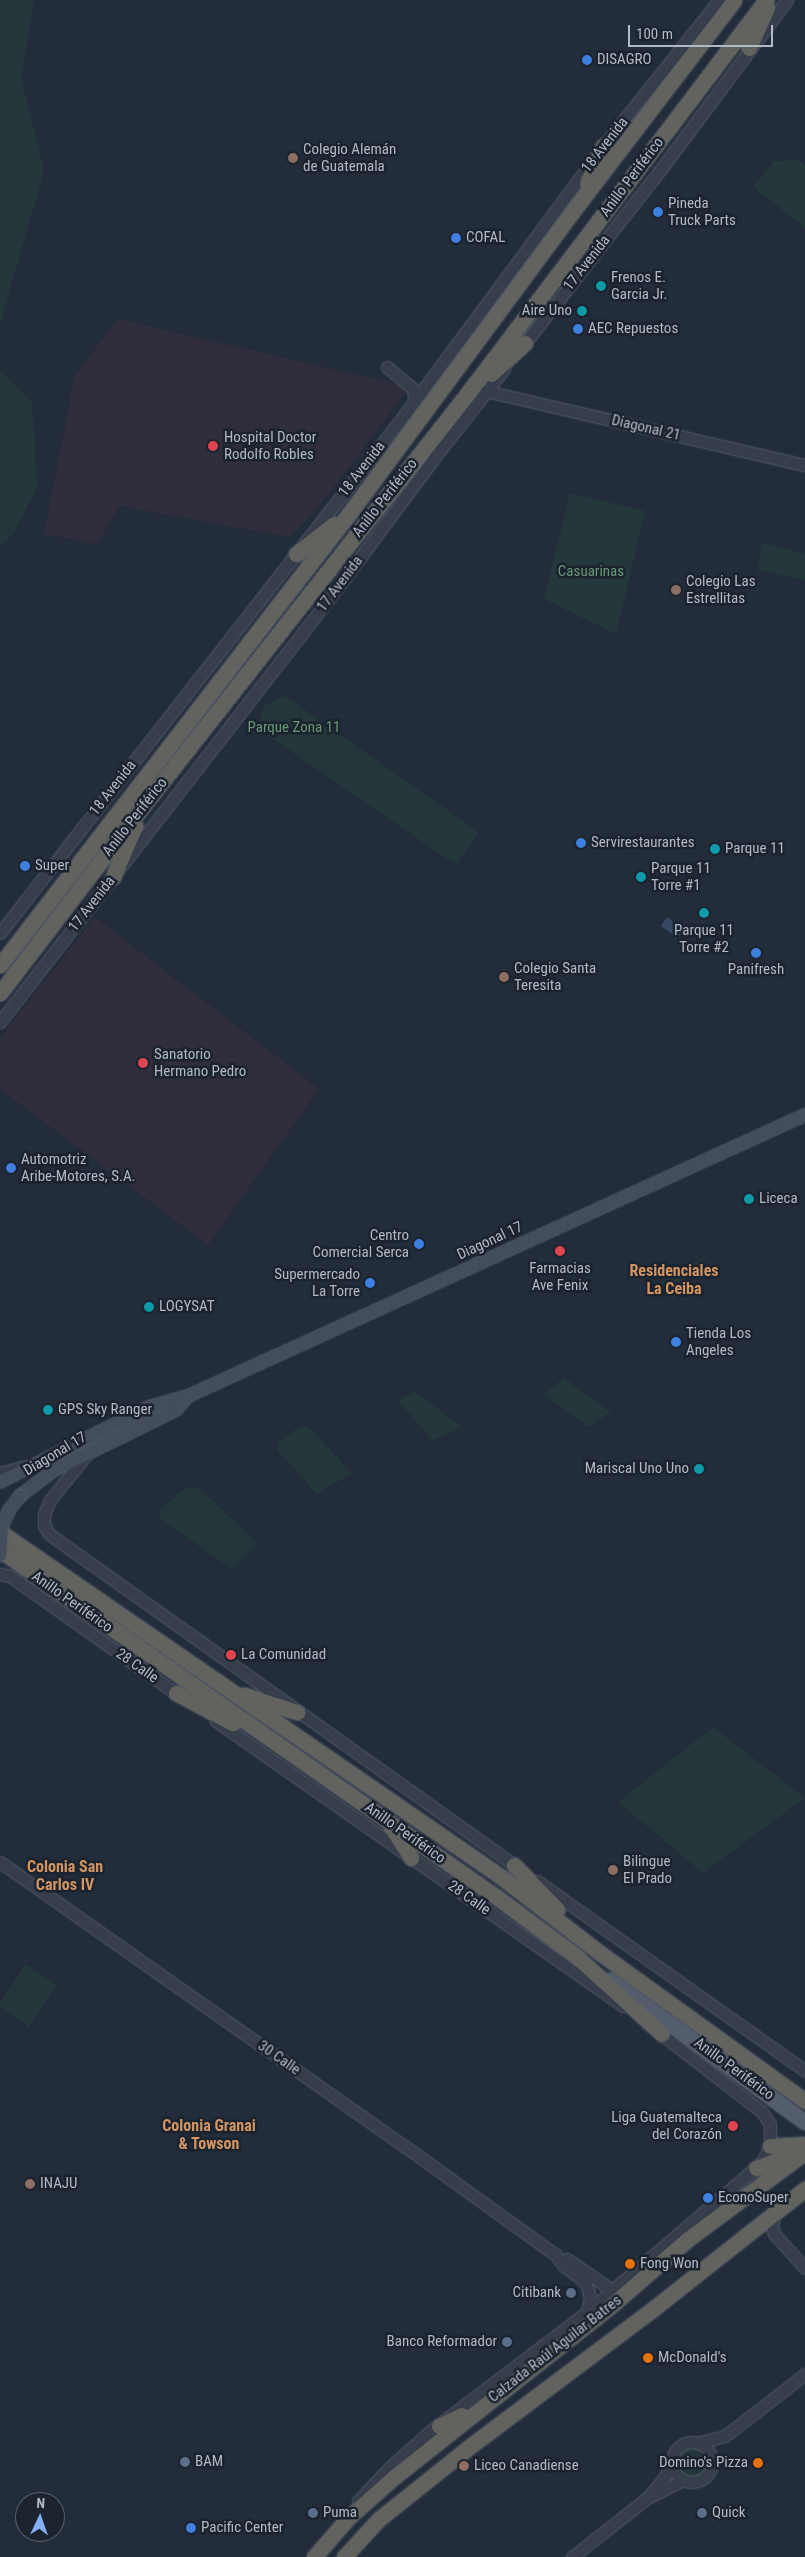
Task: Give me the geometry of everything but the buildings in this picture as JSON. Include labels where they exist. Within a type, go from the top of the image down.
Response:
[{"type":"highway","name":"Anillo Periférico","points":[[0,966],[351,511],[576,207],[734,0]]},
{"type":"highway","name":"Anillo Periférico","points":[[0,993],[143,806],[464,398],[766,0]]},
{"type":"highway","points":[[750,48],[770,0]]},
{"type":"highway","points":[[576,207],[603,146]]},
{"type":"highway","points":[[464,398],[525,343]]},
{"type":"highway","points":[[296,554],[351,511]]},
{"type":"highway","points":[[113,877],[143,806]]},
{"type":"highway","name":"Anillo Periférico","points":[[1,1527],[228,1690],[500,1876],[600,1953],[805,2101]]},
{"type":"highway","name":"Anillo Periférico","points":[[0,1550],[576,1956]]},
{"type":"highway","points":[[228,1690],[297,1712]]},
{"type":"highway","points":[[176,1693],[292,1756]]},
{"type":"highway","points":[[388,1822],[411,1858]]},
{"type":"highway","points":[[514,1865],[600,1953]]},
{"type":"highway","points":[[576,1956],[662,2034]]},
{"type":"highway","points":[[770,2146],[805,2144]]},
{"type":"highway","points":[[756,2168],[805,2148]]},
{"type":"highway","name":"Calzada Raúl Aguilar Batres","points":[[314,2557],[348,2518],[394,2477],[613,2304],[688,2239],[805,2152]]},
{"type":"highway","name":"Calzada Raúl Aguilar Batres","points":[[344,2557],[379,2519],[473,2444],[653,2309],[805,2189]]},
{"type":"highway","points":[[789,2202],[805,2198]]},
{"type":"highway","points":[[439,2426],[488,2402]]},
{"type":"main road","name":"Diagonal 17","points":[[0,1482],[149,1407],[188,1396],[805,1115]]},
{"type":"main road","name":"Diagonal 17","points":[[0,1555],[1,1527],[8,1510],[20,1496],[42,1478],[90,1451],[176,1410],[188,1396]]},
{"type":"main road","name":"Anillo Periférico","points":[[576,1956],[805,2122]]},
{"type":"street","name":"18 Avenida","points":[[0,933],[296,554],[433,375],[603,146],[719,0]]},
{"type":"street","name":"17 Avenida","points":[[0,1022],[342,582],[486,391],[661,170],[787,0]]},
{"type":"street","points":[[387,367],[413,389],[414,399]]},
{"type":"street","name":"Diagonal 21","points":[[486,391],[805,465]]},
{"type":"street","points":[[90,1451],[50,1500],[44,1514],[44,1525],[49,1534],[297,1712],[805,2071]]},
{"type":"street","points":[[0,1473],[32,1465]]},
{"type":"street","name":"28 Calle","points":[[0,1574],[10,1576],[662,2034],[758,2107],[770,2124],[770,2146]]},
{"type":"street","name":"30 Calle","points":[[0,1862],[406,2147],[556,2255],[568,2260],[612,2290]]},
{"type":"street","points":[[348,2518],[357,2503],[389,2468],[439,2426],[587,2312],[756,2168],[770,2146]]},
{"type":"street","points":[[775,2213],[772,2226],[774,2234],[805,2268]]},
{"type":"street","name":"30 Calle","points":[[556,2255],[563,2264],[586,2282],[590,2297],[587,2312]]},
{"type":"street","points":[[712,2458],[725,2436],[805,2374]]},
{"type":"street","points":[[647,2498],[666,2475],[674,2454],[682,2445],[725,2436]]},
{"type":"street","points":[[672,2460],[674,2472],[683,2480],[695,2482],[707,2476],[712,2468],[712,2458],[708,2450],[698,2443]]},
{"type":"street","points":[[572,2557],[647,2498],[683,2480]]},
{"type":"shaded area","name":"Hospital Doctor Rodolfo Robles","points":[[118,319],[410,387],[312,515],[289,537],[120,506],[97,544],[44,534],[75,375]]},
{"type":"shaded area","name":"Sanatorio Hermano Pedro","points":[[95,917],[319,1089],[208,1245],[0,1089],[0,1038]]},
{"type":"green space","points":[[0,0],[34,0],[21,77],[44,171],[0,324]]},
{"type":"green space","points":[[798,160],[805,165],[805,228],[753,187],[774,161]]},
{"type":"green space","points":[[0,369],[32,402],[37,488],[13,534],[0,547]]},
{"type":"green space","name":"Casuarinas","points":[[570,493],[645,511],[616,634],[544,599]]},
{"type":"green space","points":[[762,543],[805,554],[805,580],[758,570]]},
{"type":"green space","name":"Parque Zona 11","points":[[285,696],[479,832],[458,863],[447,859],[257,728],[265,705]]},
{"type":"green space","points":[[706,1256],[673,1300],[654,1286]]},
{"type":"green space","points":[[564,1378],[611,1412],[589,1427],[543,1394]]},
{"type":"green space","points":[[414,1391],[463,1427],[432,1440],[398,1401]]},
{"type":"green space","points":[[302,1425],[308,1426],[352,1473],[317,1494],[277,1450],[278,1442]]},
{"type":"green space","points":[[186,1487],[199,1488],[258,1543],[232,1569],[160,1519],[160,1510]]},
{"type":"green space","points":[[713,1727],[805,1798],[703,1873],[618,1802]]},
{"type":"green space","points":[[26,1964],[57,1985],[29,2027],[0,2007],[0,2003]]},
{"type":"green space","points":[[692,2445],[699,2446],[704,2450],[708,2455],[708,2469],[704,2474],[699,2478],[692,2479],[685,2478],[680,2474],[676,2469],[675,2462],[676,2455],[680,2450],[685,2446]]},
{"type":"water","points":[[667,917],[684,929],[678,938],[661,926]]},
{"type":"place","name":"DISAGRO","points":[[587,60]]},
{"type":"place","name":"Colegio Alemán de Guatemala","points":[[293,158]]},
{"type":"place","name":"Pineda Truck Parts","points":[[658,212]]},
{"type":"place","name":"COFAL","points":[[456,238]]},
{"type":"place","name":"Frenos E. Garcia Jr.","points":[[601,286]]},
{"type":"place","name":"Aire Uno","points":[[582,311]]},
{"type":"place","name":"AEC Repuestos","points":[[578,329]]},
{"type":"place","name":"Hospital Doctor Rodolfo Robles","points":[[213,446]]},
{"type":"place","name":"Colegio Las Estrellitas","points":[[676,590]]},
{"type":"place","name":"Servirestaurantes","points":[[581,843]]},
{"type":"place","name":"Parque 11","points":[[715,849]]},
{"type":"place","name":"Super","points":[[25,866]]},
{"type":"place","name":"Parque 11 Torre #1","points":[[641,877]]},
{"type":"place","name":"Parque 11 Torre #2","points":[[704,913]]},
{"type":"place","name":"Panifresh","points":[[756,953]]},
{"type":"place","name":"Colegio Santa Teresita","points":[[504,977]]},
{"type":"place","name":"Sanatorio Hermano Pedro","points":[[143,1063]]},
{"type":"place","name":"Automotriz Aribe-Motores, S.A.","points":[[11,1168]]},
{"type":"place","name":"Liceca","points":[[749,1199]]},
{"type":"place","name":"Centro Comercial Serca","points":[[419,1244]]},
{"type":"place","name":"Farmacias Ave Fenix","points":[[560,1251]]},
{"type":"place","name":"Supermercado La Torre","points":[[370,1283]]},
{"type":"place","name":"LOGYSAT","points":[[149,1307]]},
{"type":"place","name":"Tienda Los Angeles","points":[[676,1342]]},
{"type":"place","name":"GPS Sky Ranger","points":[[48,1410]]},
{"type":"place","name":"Mariscal Uno Uno","points":[[699,1469]]},
{"type":"place","name":"La Comunidad","points":[[231,1655]]},
{"type":"place","name":"Bilingue El Prado","points":[[613,1870]]},
{"type":"place","name":"Liga Guatemalteca del Corazón","points":[[733,2126]]},
{"type":"place","name":"INAJU","points":[[30,2184]]},
{"type":"place","name":"EconoSuper","points":[[708,2198]]},
{"type":"place","name":"Fong Won","points":[[630,2264]]},
{"type":"place","name":"Citibank","points":[[571,2293]]},
{"type":"place","name":"Banco Reformador","points":[[507,2342]]},
{"type":"place","name":"McDonald's","points":[[648,2358]]},
{"type":"place","name":"BAM","points":[[185,2462]]},
{"type":"place","name":"Domino's Pizza","points":[[758,2463]]},
{"type":"place","name":"Liceo Canadiense","points":[[464,2466]]},
{"type":"place","name":"Puma","points":[[313,2513]]},
{"type":"place","name":"Quick","points":[[702,2513]]},
{"type":"place","name":"Pacific Center","points":[[191,2528]]},
{"type":"district","name":"Residenciales La Ceiba","points":[[674,1280]]},
{"type":"district","name":"Colonia San Carlos IV","points":[[65,1876]]},
{"type":"district","name":"Colonia Granai & Towson","points":[[209,2135]]}]
